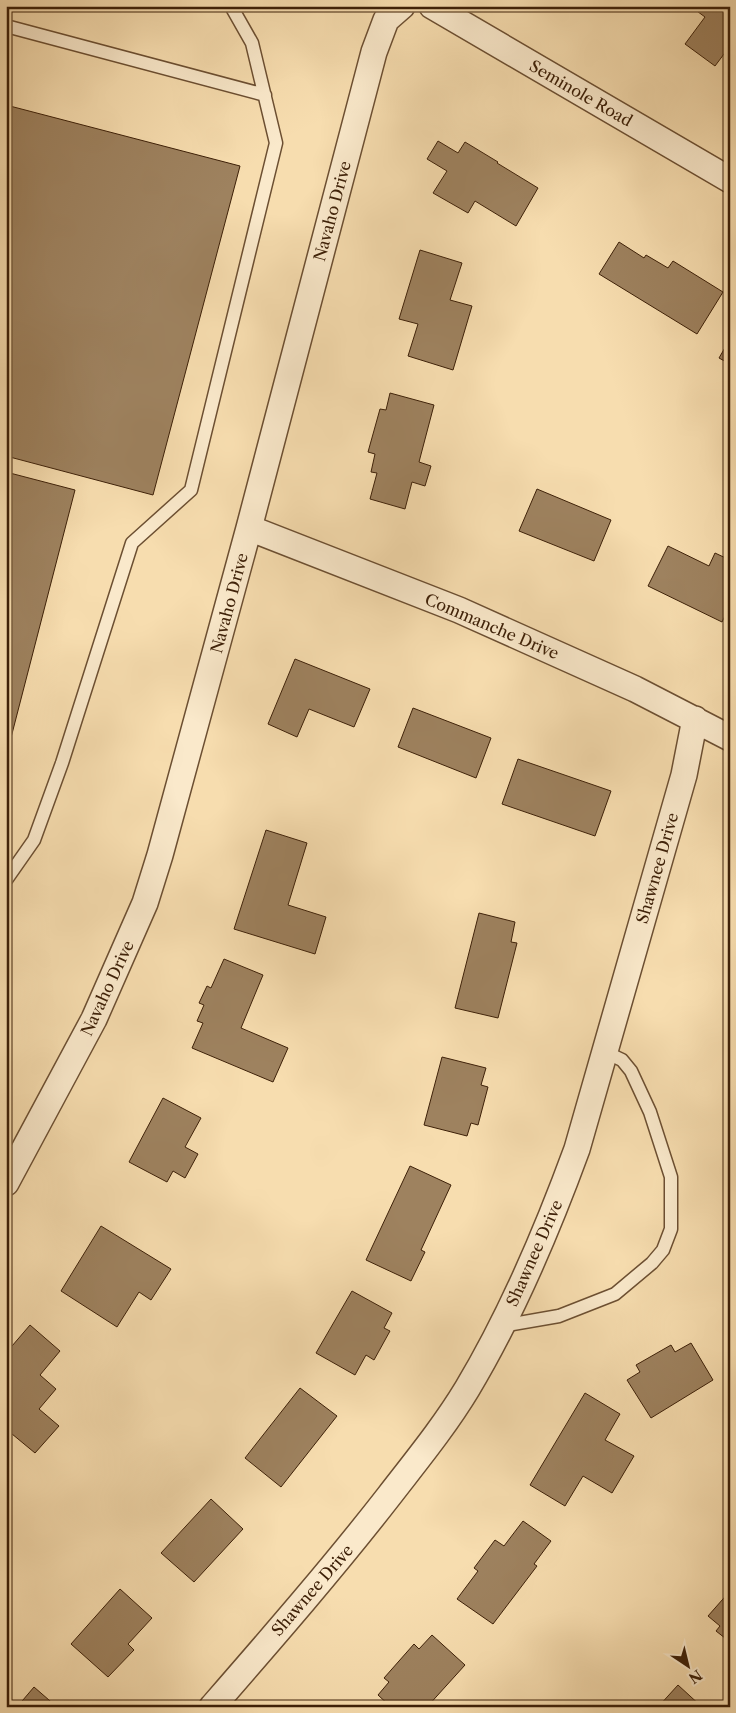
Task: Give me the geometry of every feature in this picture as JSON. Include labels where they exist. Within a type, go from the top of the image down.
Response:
[{"type":"street","name":"Navaho Drive","points":[[6,1183],[94,1019],[145,902],[160,855],[249,528],[374,52],[386,20],[402,6]]},
{"type":"street","name":"Seminole Road","points":[[432,6],[730,180]]},
{"type":"street","name":"Commanche Drive","points":[[249,528],[459,610],[635,689],[730,738]]},
{"type":"street","name":"Shawnee Drive","points":[[212,1707],[348,1549],[436,1435],[466,1389],[500,1326],[558,1200],[577,1149],[684,775],[695,719]]},
{"type":"lane","points":[[6,880],[34,840],[59,772],[132,543],[191,490],[276,143],[252,43],[231,6]]},
{"type":"lane","points":[[6,26],[265,95]]},
{"type":"lane","points":[[500,1326],[559,1316],[615,1294],[652,1263],[663,1250],[666,1243],[671,1229],[671,1177],[650,1112],[631,1071],[622,1060],[605,1052]]},
{"type":"building","points":[[690,6],[730,6],[730,46],[715,66],[685,44],[705,17]]},
{"type":"building","points":[[6,105],[240,166],[153,495],[6,456]]},
{"type":"building","points":[[438,141],[458,153],[465,142],[538,188],[516,226],[475,201],[468,213],[433,193],[447,171],[427,159]]},
{"type":"building","points":[[619,242],[644,258],[646,255],[668,268],[673,261],[723,292],[697,334],[599,274]]},
{"type":"building","points":[[420,250],[462,263],[450,300],[472,306],[453,370],[408,356],[418,324],[399,319]]},
{"type":"building","points":[[730,339],[730,364],[719,358]]},
{"type":"building","points":[[390,393],[434,405],[419,462],[431,466],[425,486],[412,482],[405,509],[370,499],[377,473],[371,472],[375,454],[368,452],[380,409],[386,410]]},
{"type":"building","points":[[6,472],[75,490],[6,757]]},
{"type":"building","points":[[537,489],[611,520],[594,561],[519,531]]},
{"type":"building","points":[[668,546],[709,566],[715,553],[730,560],[730,606],[722,622],[648,586]]},
{"type":"building","points":[[295,659],[370,689],[354,727],[309,709],[297,737],[268,724]]},
{"type":"building","points":[[413,708],[491,738],[476,778],[398,747]]},
{"type":"building","points":[[518,759],[611,791],[595,836],[502,804]]},
{"type":"building","points":[[266,830],[307,843],[288,905],[326,917],[315,954],[234,929]]},
{"type":"building","points":[[479,913],[515,922],[511,942],[517,943],[498,1018],[455,1008]]},
{"type":"building","points":[[224,959],[263,975],[241,1028],[288,1048],[273,1082],[192,1048],[203,1023],[197,1021],[204,1005],[199,1003],[207,986],[211,988]]},
{"type":"building","points":[[442,1057],[486,1068],[481,1085],[488,1087],[478,1125],[471,1123],[467,1136],[424,1125]]},
{"type":"building","points":[[163,1098],[201,1118],[185,1147],[198,1154],[185,1178],[173,1171],[167,1182],[129,1162]]},
{"type":"building","points":[[410,1166],[451,1185],[421,1250],[425,1252],[411,1281],[366,1260]]},
{"type":"building","points":[[101,1226],[171,1269],[151,1300],[139,1292],[117,1327],[61,1291]]},
{"type":"building","points":[[352,1291],[392,1313],[384,1328],[390,1331],[374,1360],[366,1355],[355,1375],[316,1353]]},
{"type":"building","points":[[30,1325],[60,1351],[40,1375],[56,1389],[39,1409],[59,1426],[35,1453],[6,1429],[6,1353]]},
{"type":"building","points":[[691,1343],[713,1380],[651,1418],[627,1380],[640,1372],[636,1365],[671,1345],[675,1352]]},
{"type":"building","points":[[300,1388],[337,1416],[281,1487],[245,1458]]},
{"type":"building","points":[[585,1393],[620,1414],[605,1440],[634,1456],[612,1493],[583,1476],[565,1506],[530,1485]]},
{"type":"building","points":[[211,1499],[243,1529],[194,1582],[161,1553]]},
{"type":"building","points":[[523,1521],[551,1541],[534,1564],[537,1566],[493,1624],[457,1599],[478,1571],[474,1568],[495,1540],[504,1546]]},
{"type":"building","points":[[120,1589],[152,1618],[128,1644],[134,1650],[108,1677],[71,1644]]},
{"type":"building","points":[[730,1591],[730,1642],[716,1631],[720,1626],[708,1616]]},
{"type":"building","points":[[432,1635],[465,1665],[427,1707],[391,1707],[378,1695],[389,1682],[384,1678],[414,1644],[419,1649]]},
{"type":"building","points":[[678,1685],[702,1707],[658,1707]]},
{"type":"building","points":[[34,1687],[57,1707],[17,1707]]}]
